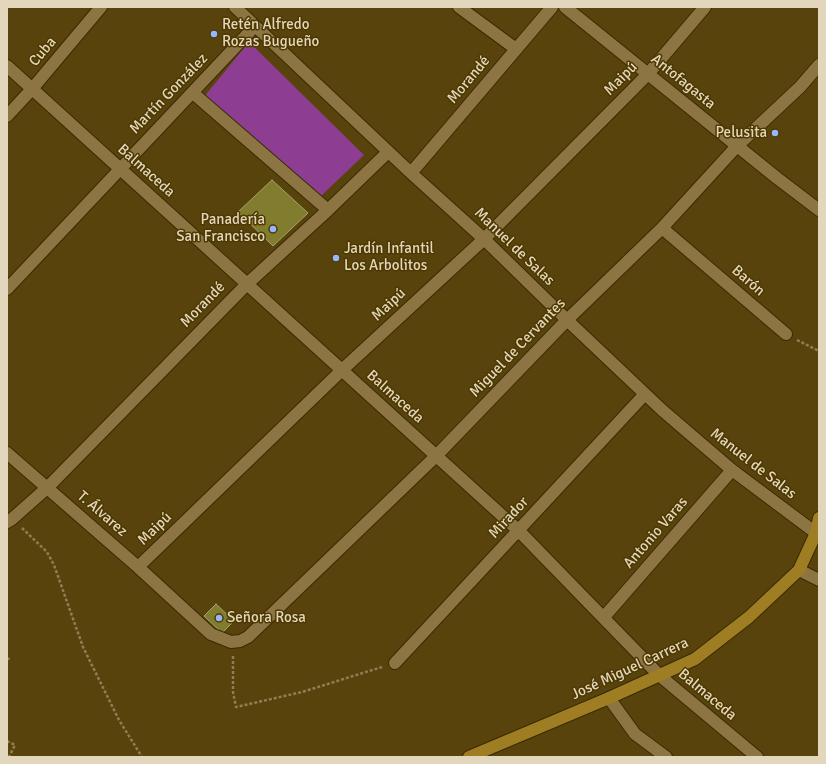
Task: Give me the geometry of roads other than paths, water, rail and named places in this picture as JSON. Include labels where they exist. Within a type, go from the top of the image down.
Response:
[{"type":"main road","name":"José Miguel Carrera","points":[[469,757],[609,698],[695,658],[749,617],[799,570],[817,532],[819,518]]},
{"type":"street","name":"Cuba","points":[[7,116],[32,89],[101,7]]},
{"type":"street","name":"Manuel de Salas","points":[[234,7],[388,152],[484,239],[662,410],[732,470],[817,532]]},
{"type":"street","points":[[459,7],[516,49]]},
{"type":"street","name":"Morandé","points":[[411,173],[552,7]]},
{"type":"street","name":"Antofagasta","points":[[565,7],[819,210]]},
{"type":"street","name":"Maipú","points":[[138,567],[342,370],[484,239],[648,74],[705,7]]},
{"type":"street","name":"Martín González","points":[[7,289],[255,26]]},
{"type":"street","name":"Miguel de Cervantes","points":[[231,642],[240,641],[248,637],[436,456],[567,320],[662,228],[737,146],[800,87],[819,65]]},
{"type":"street","name":"Balmaceda","points":[[7,66],[519,531],[659,675],[757,757]]},
{"type":"street","points":[[193,93],[328,210]]},
{"type":"street","name":"Morandé","points":[[10,520],[48,487],[246,284],[328,210],[388,152]]},
{"type":"street","name":"Barón","points":[[662,228],[786,334]]},
{"type":"street","name":"Mirador","points":[[395,663],[645,394]]},
{"type":"street","name":"T. Álvarez","points":[[7,453],[48,487],[211,634],[231,642]]},
{"type":"street","name":"Antonio Varas","points":[[604,617],[732,470]]},
{"type":"street","points":[[799,570],[819,580]]},
{"type":"street","points":[[609,698],[635,734],[666,757]]},
{"type":"place","name":"Retén Alfredo Rozas Bugueño","points":[[214,34]]},
{"type":"place","name":"Pelusita","points":[[775,133]]},
{"type":"place","name":"Panadería San Francisco","points":[[273,229]]},
{"type":"place","name":"Jardín Infantil Los Arbolitos","points":[[336,258]]},
{"type":"place","name":"Señora Rosa","points":[[219,618]]}]
